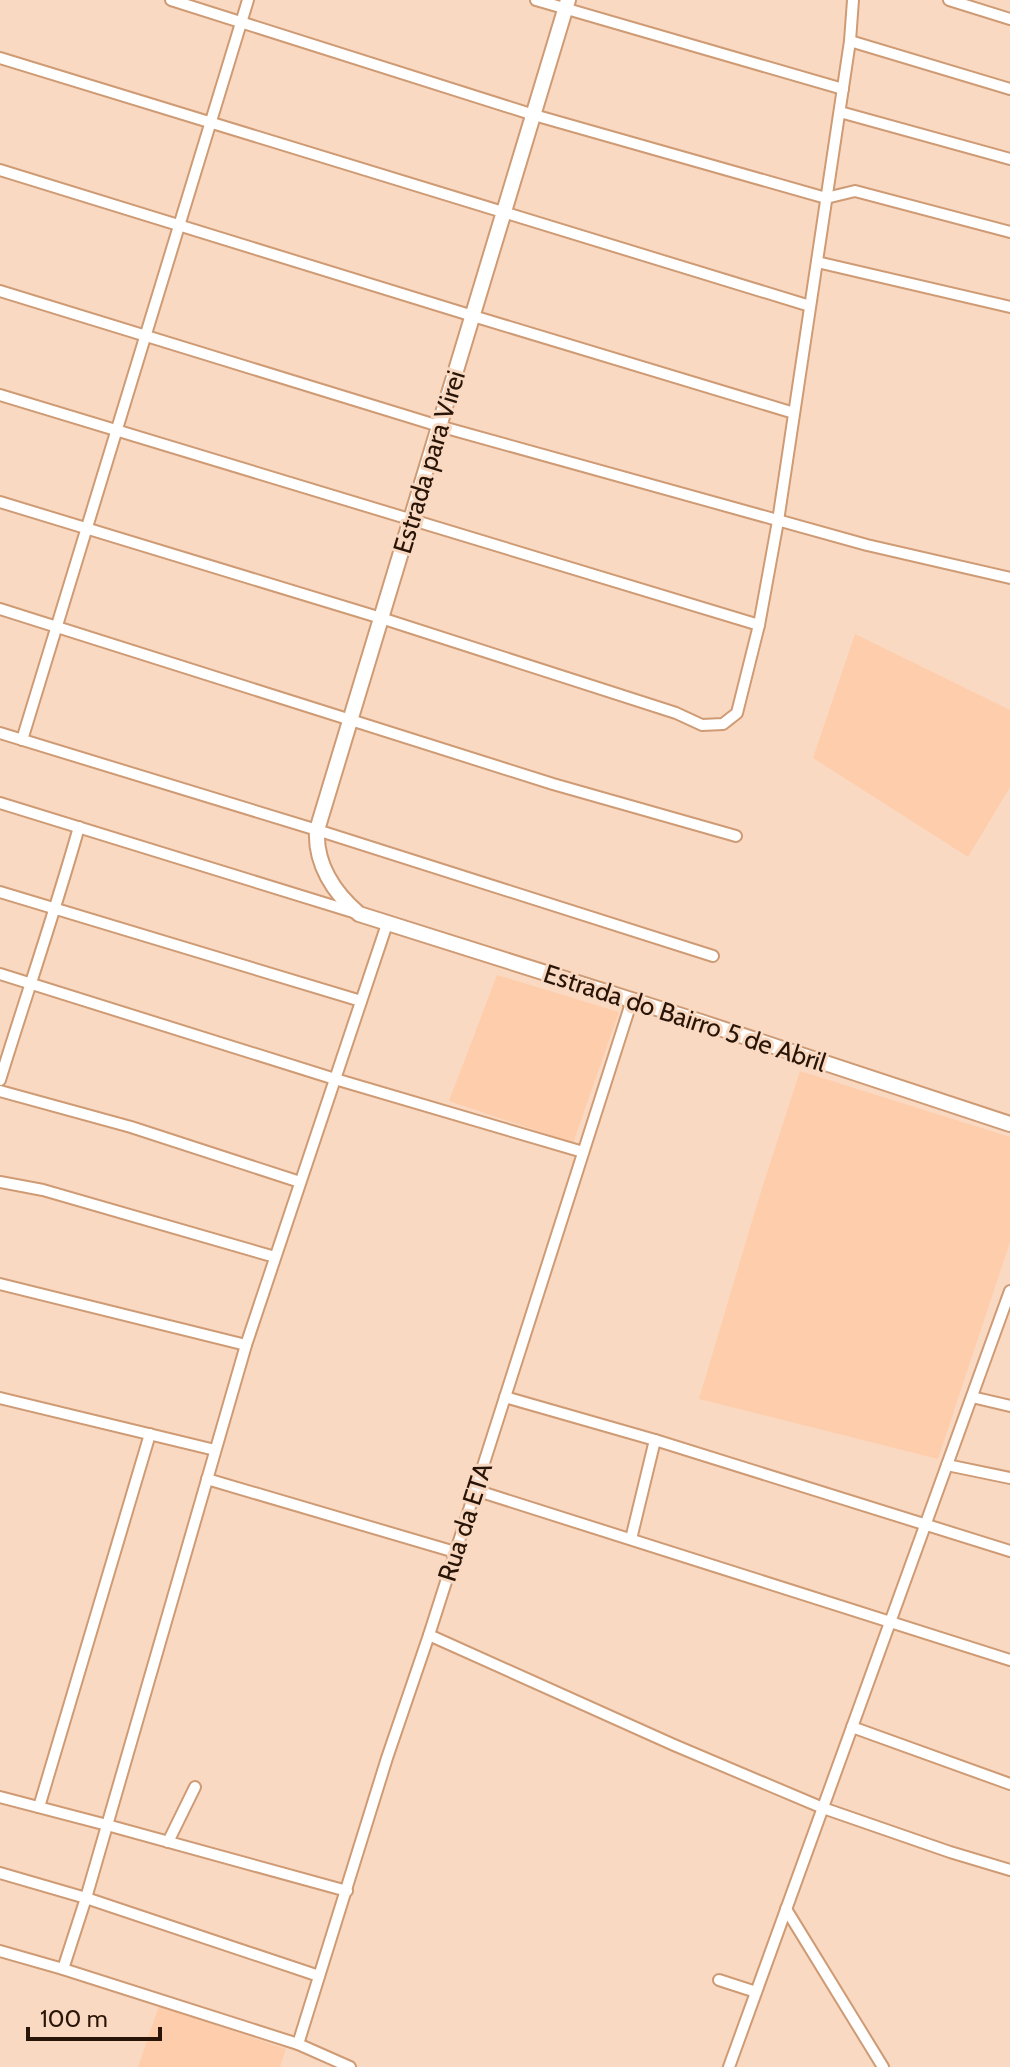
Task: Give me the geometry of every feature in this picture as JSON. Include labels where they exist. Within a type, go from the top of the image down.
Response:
[{"type":"street","points":[[171,0],[534,115],[826,198],[855,191],[1010,232]]},
{"type":"street","points":[[22,740],[248,0]]},
{"type":"street","points":[[536,0],[567,4],[843,89]]},
{"type":"street","points":[[0,502],[381,618],[676,713],[702,725],[723,724],[737,713],[759,625],[778,521],[840,112],[853,0]]},
{"type":"street","points":[[949,0],[1010,19]]},
{"type":"street","name":"Estrada para Virei","points":[[359,914],[343,901],[322,866],[316,843],[317,830],[567,4]]},
{"type":"street","points":[[850,41],[1010,89]]},
{"type":"street","points":[[0,58],[810,306]]},
{"type":"street","points":[[840,112],[1010,159]]},
{"type":"street","points":[[0,170],[794,413]]},
{"type":"street","points":[[817,262],[1010,307]]},
{"type":"street","points":[[0,291],[439,426],[867,545],[1010,578]]},
{"type":"street","points":[[0,395],[759,625]]},
{"type":"street","points":[[0,609],[553,784],[736,836]]},
{"type":"street","points":[[0,733],[713,956]]},
{"type":"street","points":[[0,803],[359,914]]},
{"type":"street","points":[[0,1080],[29,983],[56,910],[79,827]]},
{"type":"street","points":[[0,892],[361,1001]]},
{"type":"street","name":"Estrada do Bairro 5 de Abril","points":[[359,914],[1010,1124]]},
{"type":"street","points":[[63,1969],[246,1345],[387,924]]},
{"type":"street","points":[[0,974],[335,1079],[583,1152]]},
{"type":"street","name":"Rua da ETA","points":[[298,2044],[632,1000]]},
{"type":"street","points":[[0,1091],[131,1127],[300,1182]]},
{"type":"street","points":[[0,1182],[43,1190],[275,1257]]},
{"type":"street","points":[[0,1284],[246,1345]]},
{"type":"street","points":[[729,2067],[1010,1291]]},
{"type":"street","points":[[997,1327],[1010,1330]]},
{"type":"street","points":[[505,1397],[655,1440],[1010,1551]]},
{"type":"street","points":[[972,1397],[1010,1406]]},
{"type":"street","points":[[0,1398],[215,1450]]},
{"type":"street","points":[[39,1807],[150,1434]]},
{"type":"street","points":[[631,1539],[655,1440]]},
{"type":"street","points":[[947,1465],[1010,1478]]},
{"type":"street","points":[[207,1479],[455,1552]]},
{"type":"street","points":[[475,1490],[1010,1660]]},
{"type":"street","points":[[429,1635],[823,1808],[1010,1870]]},
{"type":"street","points":[[852,1727],[1010,1784]]},
{"type":"street","points":[[168,1842],[195,1787]]},
{"type":"street","points":[[0,1797],[347,1891]]},
{"type":"street","points":[[0,1873],[86,1898],[319,1976]]},
{"type":"street","points":[[786,1909],[883,2067]]},
{"type":"street","points":[[0,1951],[298,2044],[350,2067]]},
{"type":"street","points":[[719,1980],[756,1992]]},
{"type":"shaded area","points":[[855,634],[1010,710],[1010,787],[968,857],[813,758]]},
{"type":"shaded area","points":[[497,975],[619,1012],[573,1143],[449,1101]]},
{"type":"shaded area","points":[[800,1071],[1010,1137],[1010,1242],[938,1459],[699,1399]]},
{"type":"shaded area","points":[[159,2006],[286,2049],[280,2067],[138,2067]]}]
